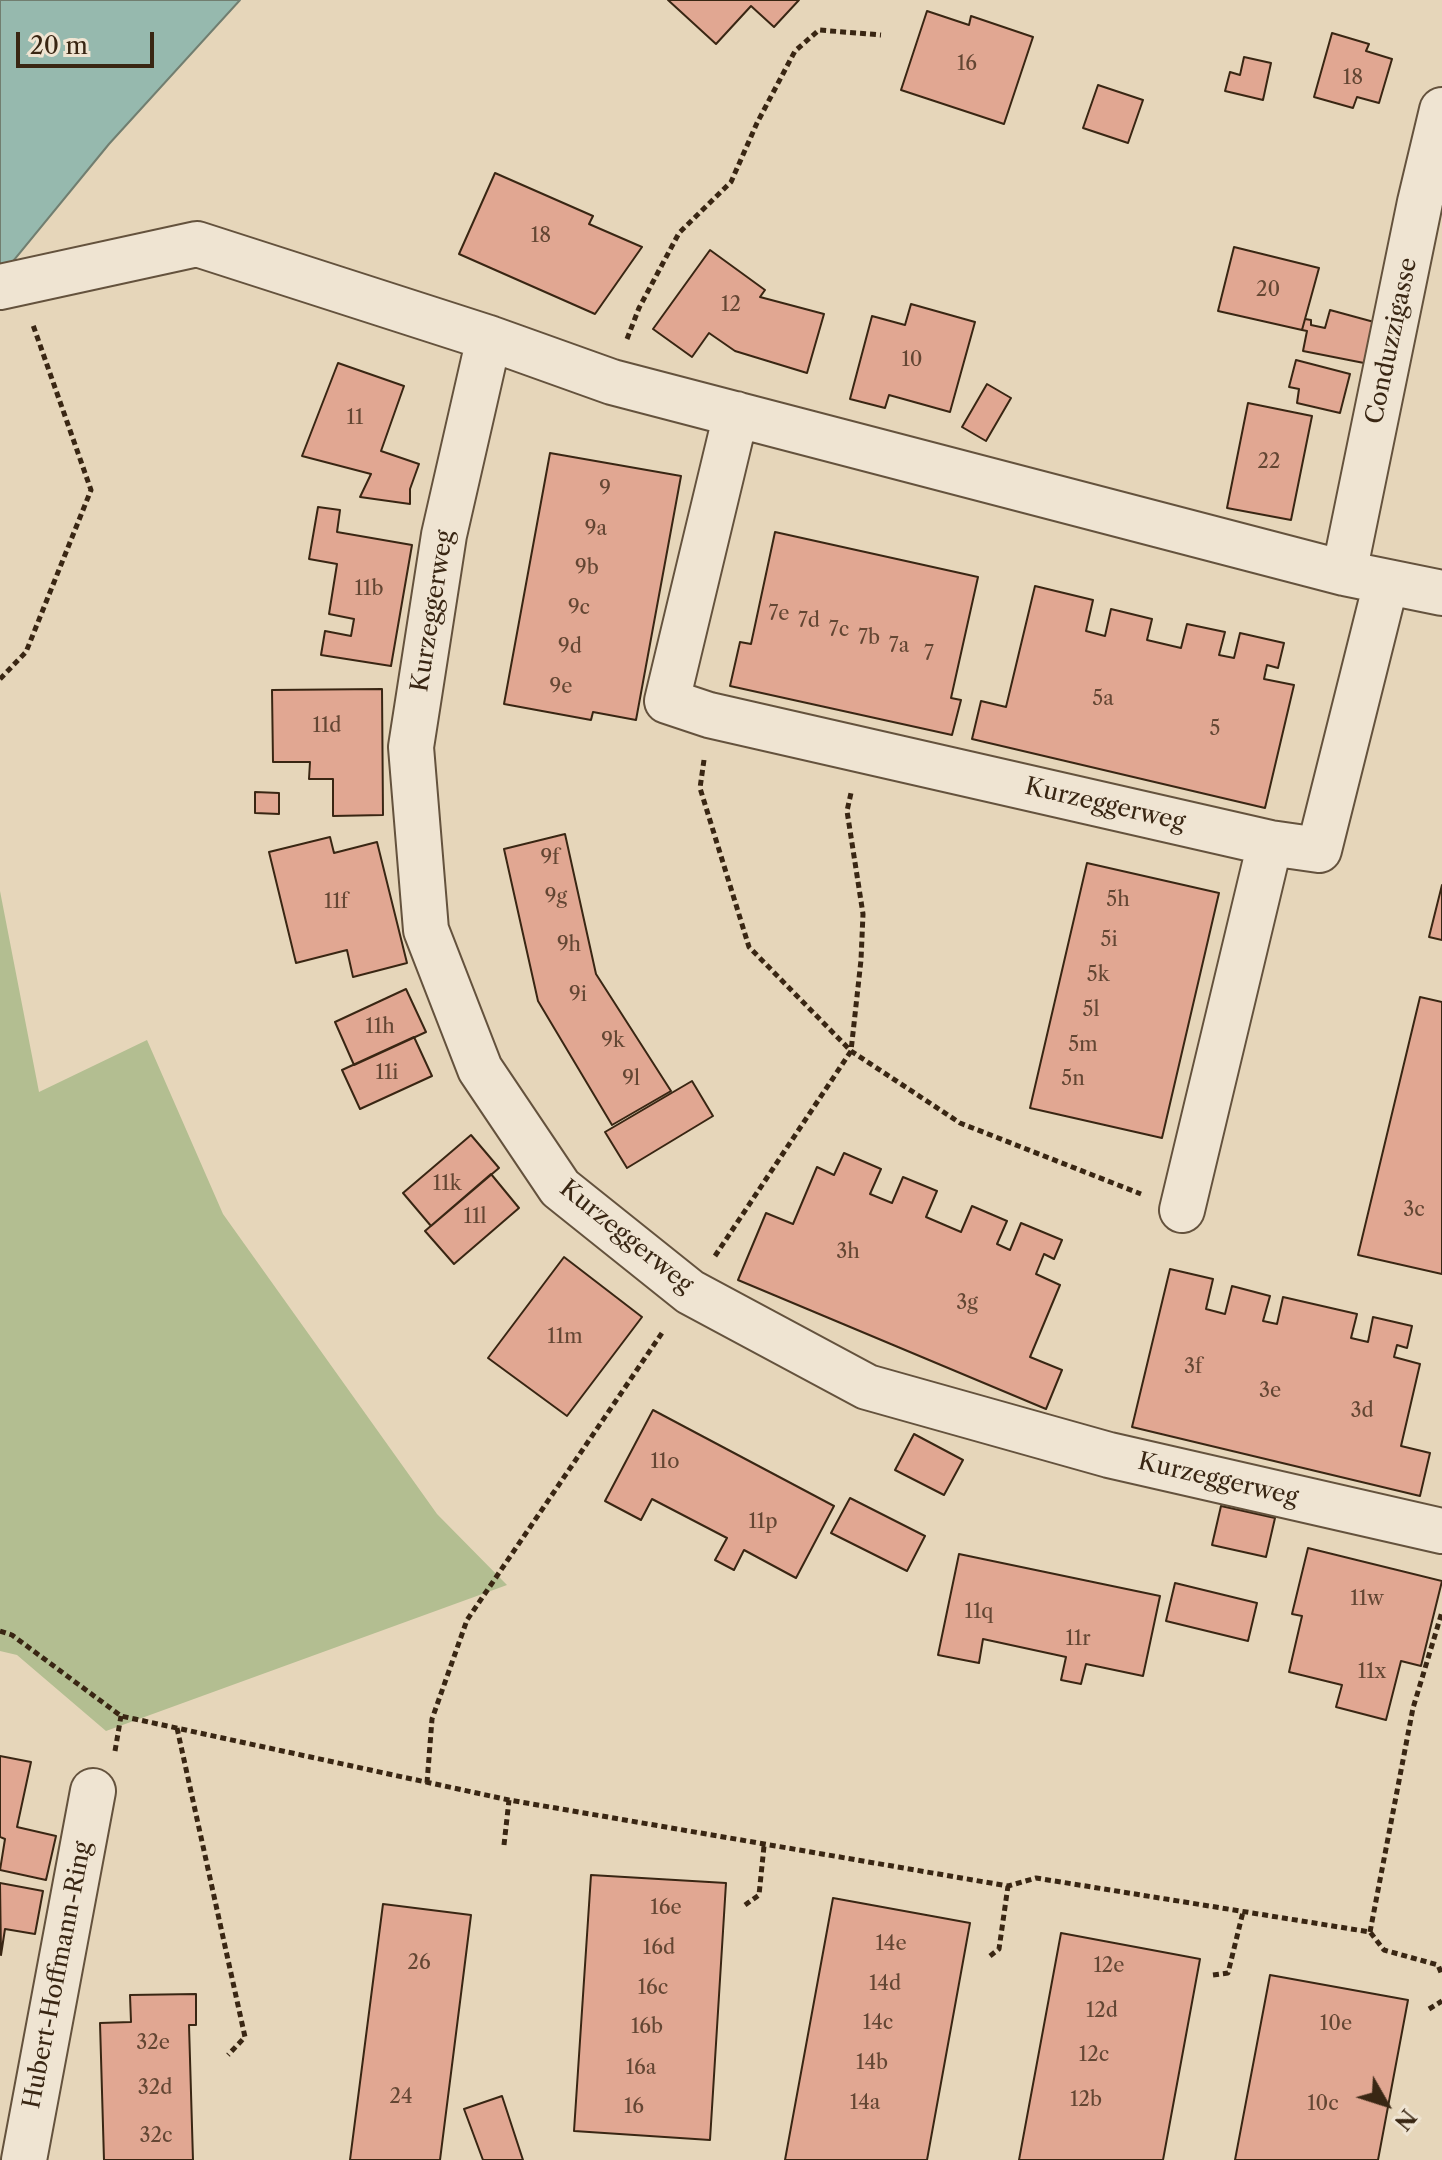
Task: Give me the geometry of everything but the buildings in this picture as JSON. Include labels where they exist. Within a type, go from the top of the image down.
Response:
[{"type":"street","name":"Conduzzigasse","points":[[1344,573],[1420,202],[1442,110]]},
{"type":"street","points":[[9,285],[197,244],[489,338],[612,382],[1344,573],[1442,593]]},
{"type":"street","name":"Kurzeggerweg","points":[[489,338],[444,535],[411,747],[426,930],[480,1069],[560,1188],[690,1292],[867,1387],[1109,1455],[1442,1531]]},
{"type":"street","name":"Kurzeggerweg","points":[[736,414],[667,701],[709,715],[1270,843],[1319,850],[1386,583]]},
{"type":"street","points":[[1182,1210],[1270,843]]},
{"type":"street","name":"Hubert-Hoffmann-Ring","points":[[24,2160],[93,1791]]},
{"type":"path","points":[[612,382],[639,308],[679,233],[731,182],[757,123],[795,51],[819,30],[881,35]]},
{"type":"path","points":[[0,679],[26,652],[91,490],[9,285]]},
{"type":"path","points":[[709,715],[700,788],[749,947],[851,1051],[960,1123],[1182,1210]]},
{"type":"path","points":[[427,1783],[432,1719],[467,1620],[757,1196],[851,1051],[863,914],[847,811],[861,750]]},
{"type":"path","points":[[1370,1932],[1413,1708],[1442,1612]]},
{"type":"path","points":[[0,1631],[12,1635],[121,1716],[509,1800],[764,1846],[1008,1886],[1036,1878],[1370,1932],[1384,1950],[1438,1965],[1442,1975]]},
{"type":"path","points":[[177,1728],[245,2037],[228,2055]]},
{"type":"path","points":[[504,1845],[509,1800]]},
{"type":"path","points":[[745,1905],[759,1895],[764,1846]]},
{"type":"path","points":[[990,1956],[999,1949],[1008,1886]]},
{"type":"path","points":[[1213,1975],[1228,1973],[1243,1912]]},
{"type":"path","points":[[1429,2009],[1442,2001]]},
{"type":"green space","points":[[0,891],[39,1092],[147,1040],[223,1214],[437,1514],[507,1585],[106,1731],[17,1655],[0,1651]]},
{"type":"water","points":[[0,0],[240,0],[109,144],[0,277]]}]
